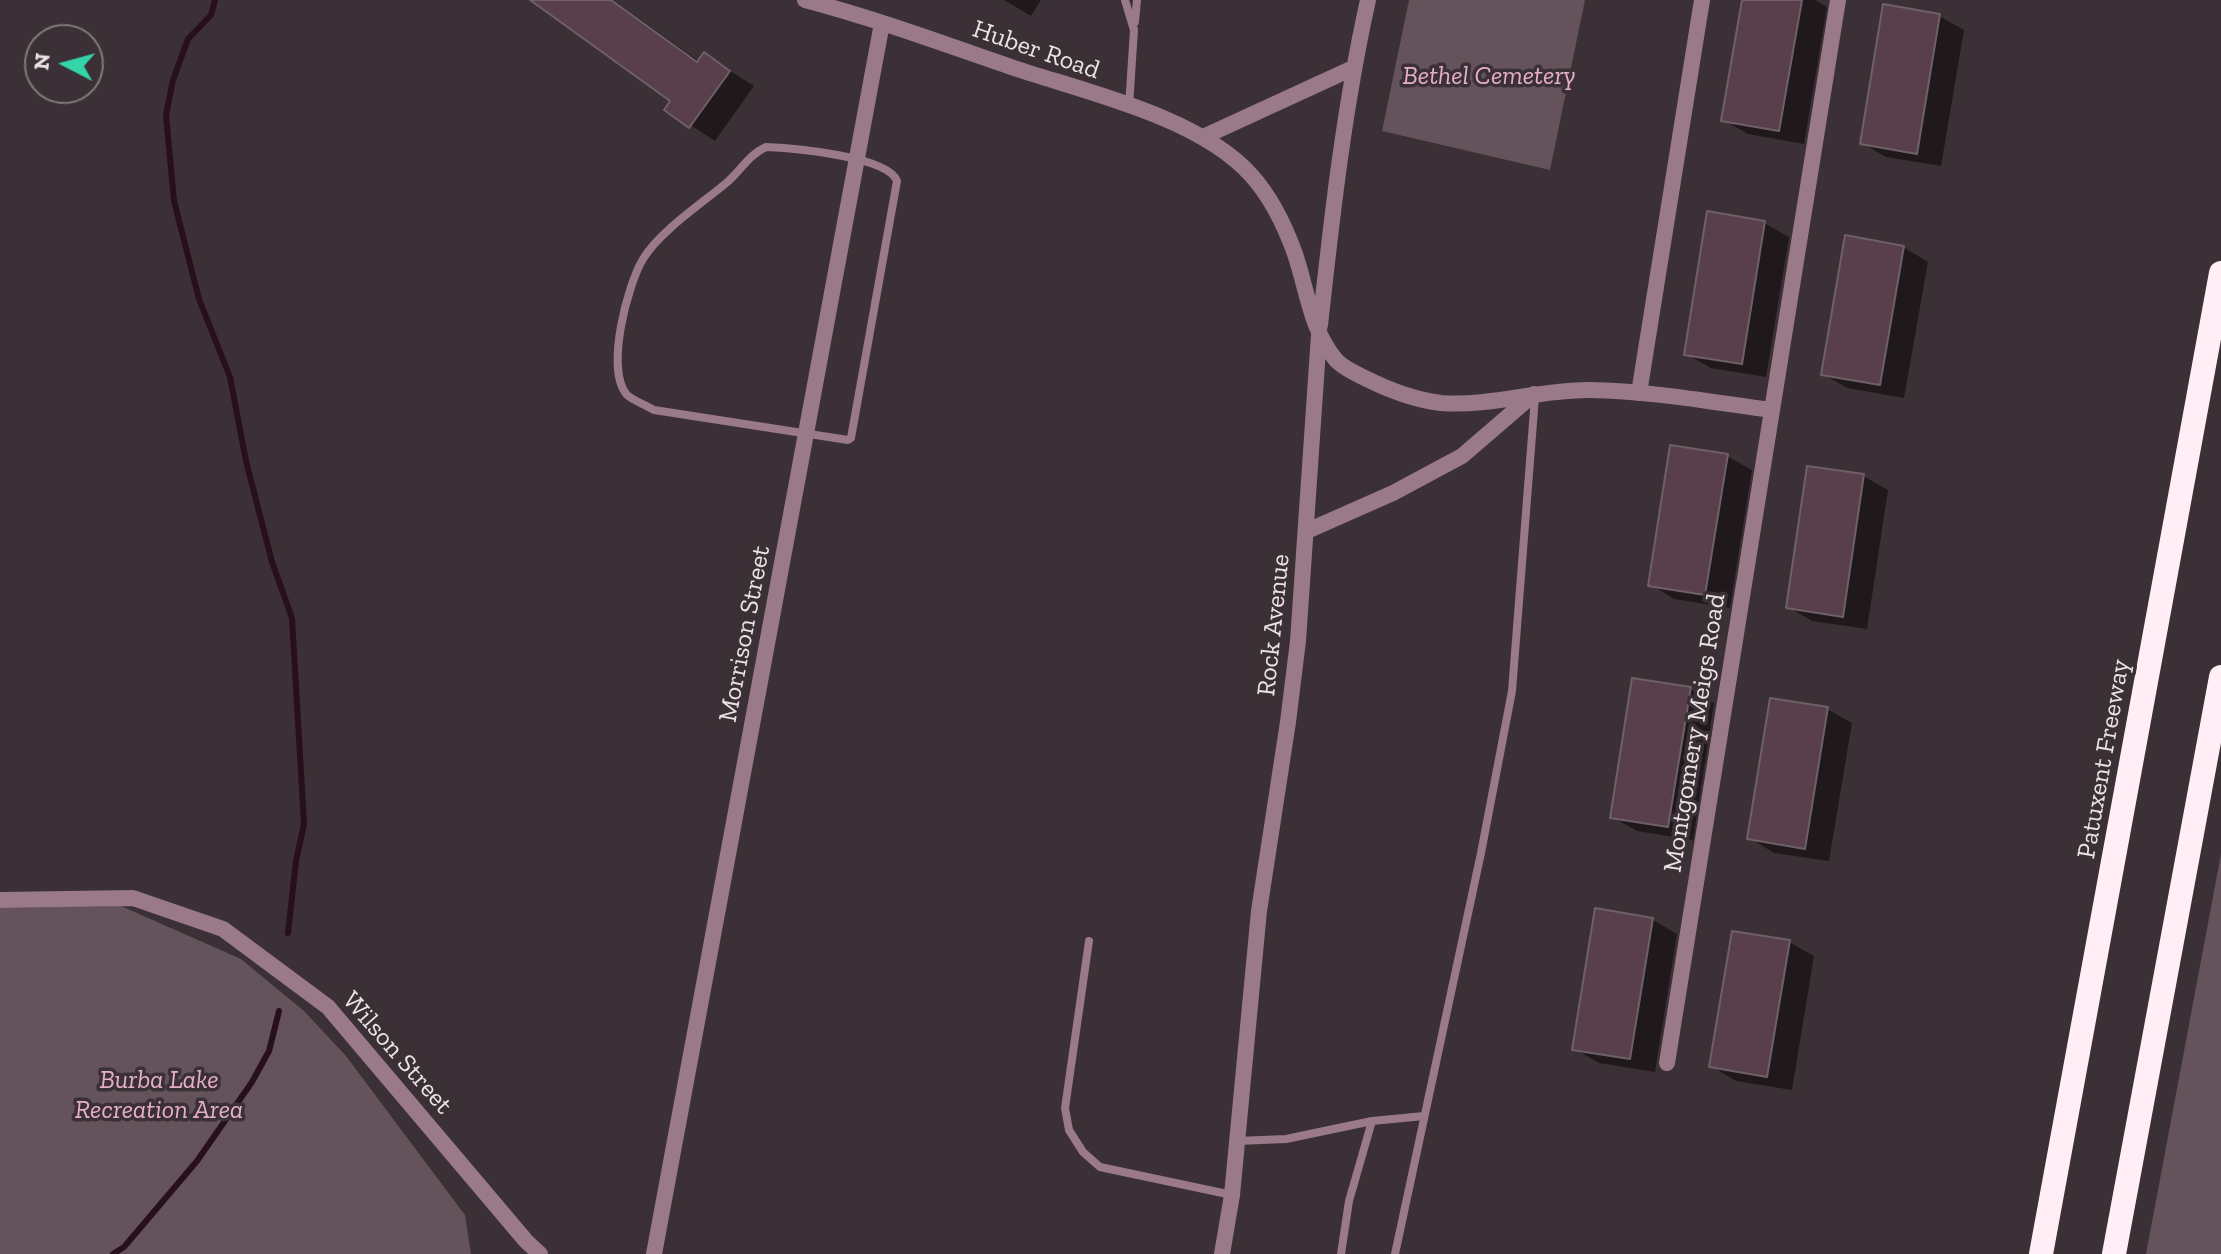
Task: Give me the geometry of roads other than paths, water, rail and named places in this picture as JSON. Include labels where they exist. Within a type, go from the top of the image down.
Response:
[{"type":"highway","name":"Patuxent Freeway","points":[[2041,1254],[2221,273]]},
{"type":"highway","points":[[2114,1254],[2221,677]]},
{"type":"street","name":"Huber Road","points":[[805,0],[1129,107],[1203,137],[1234,157],[1271,200],[1294,251],[1319,335]]},
{"type":"street","name":"Rock Avenue","points":[[1222,1254],[1232,1195],[1259,911],[1288,722],[1307,531],[1319,335],[1339,156],[1368,0]]},
{"type":"street","points":[[1639,393],[1702,0]]},
{"type":"street","name":"Montgomery Meigs Road","points":[[1667,1063],[1838,0]]},
{"type":"street","name":"Morrison Street","points":[[654,1254],[882,23]]},
{"type":"street","points":[[1203,137],[1353,68]]},
{"type":"street","points":[[1319,335],[1337,362],[1364,378],[1398,393],[1440,403],[1482,402],[1535,392],[1593,390],[1771,410]]},
{"type":"street","points":[[1307,531],[1393,493],[1462,456],[1535,392]]},
{"type":"street","name":"Wilson Street","points":[[0,900],[133,898],[223,929],[328,1007],[521,1248],[540,1254]]},
{"type":"lane","points":[[1125,0],[1134,30]]},
{"type":"lane","points":[[1129,107],[1137,0]]},
{"type":"lane","points":[[766,147],[857,159],[887,169],[897,181],[851,438],[842,441],[654,410],[628,396],[618,381],[619,339],[625,303],[644,258],[687,213],[728,182],[754,153],[766,147]]},
{"type":"lane","points":[[1395,1254],[1481,853],[1512,691],[1535,392]]},
{"type":"lane","points":[[1089,941],[1065,1108],[1069,1130],[1083,1152],[1100,1167],[1232,1195]]},
{"type":"lane","points":[[1237,1141],[1286,1139],[1372,1121],[1424,1116]]},
{"type":"lane","points":[[1341,1254],[1349,1201],[1372,1121]]},
{"type":"waterway","points":[[215,0],[211,15],[188,39],[173,80],[166,115],[174,201],[199,299],[230,377],[246,461],[272,562],[292,618],[304,824],[296,861],[288,933]]},
{"type":"waterway","points":[[113,1254],[124,1247],[197,1161],[252,1082],[269,1051],[279,1011]]},
{"type":"park label","name":"Bethel Cemetery","points":[[1489,77]]},
{"type":"park label","name":"Burba Lake Recreation Area","points":[[159,1096]]}]
